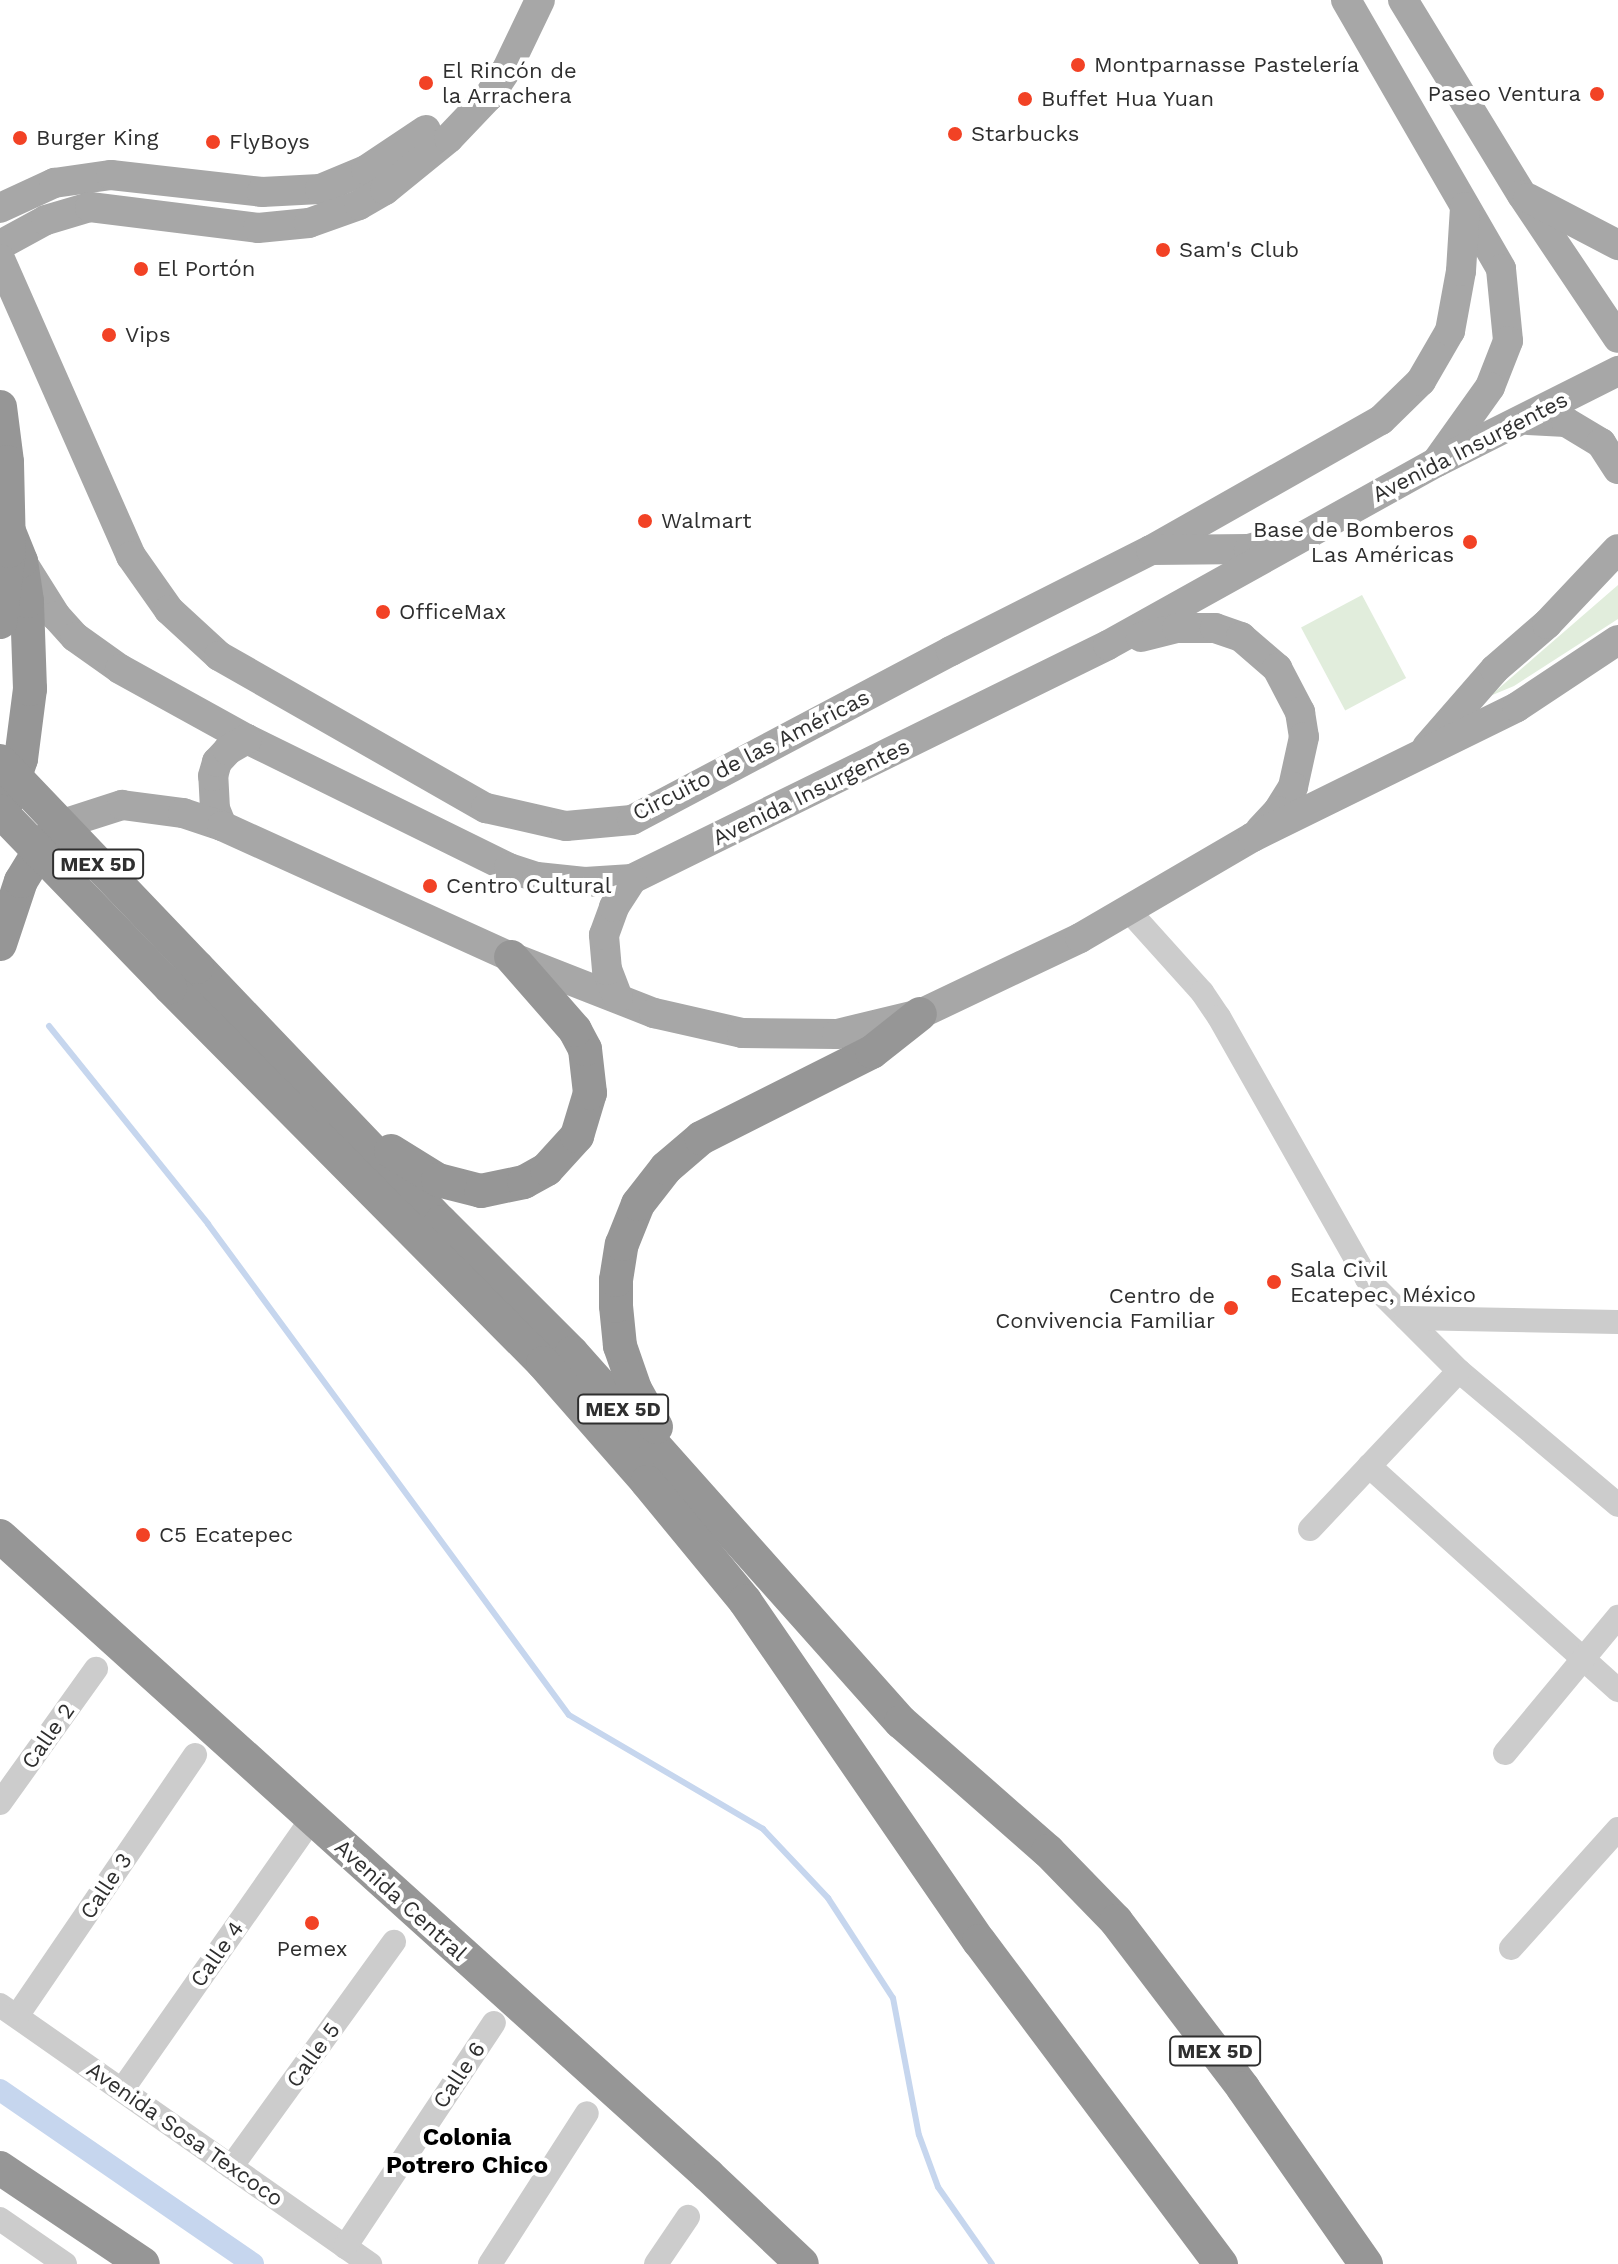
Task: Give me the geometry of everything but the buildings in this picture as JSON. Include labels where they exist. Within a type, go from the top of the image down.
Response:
[{"type":"highway","points":[[0,407],[7,462],[9,551],[0,622]]},
{"type":"highway","points":[[0,510],[21,561],[27,601],[30,689],[21,759],[2,810],[5,874]]},
{"type":"highway","name":"MEX 5D","points":[[0,761],[184,977],[543,1363],[745,1601],[979,1941],[1221,2264]]},
{"type":"highway","name":"MEX 5D","points":[[2,810],[184,977],[345,1118],[679,1469],[901,1722],[1048,1851],[1116,1921],[1243,2088],[1366,2264]]},
{"type":"highway","points":[[5,874],[46,840]]},
{"type":"highway","points":[[0,944],[21,881],[46,840]]},
{"type":"highway","points":[[345,1118],[415,1169],[459,1187],[481,1191],[524,1182],[547,1169],[564,1154],[586,1114],[590,1073],[585,1049],[575,1030],[511,957]]},
{"type":"highway","points":[[679,1469],[635,1389],[620,1346],[616,1280],[622,1244],[638,1204],[666,1168],[701,1138],[872,1052],[920,1014]]},
{"type":"highway","name":"Avenida Central","points":[[0,1536],[708,2175],[802,2264]]},
{"type":"highway","points":[[0,2168],[143,2264]]},
{"type":"main road","points":[[0,208],[54,183],[111,175],[262,192],[320,189],[397,152],[459,103],[482,73],[517,0]]},
{"type":"main road","points":[[0,245],[46,220],[90,207],[258,228],[309,223],[359,205],[385,190],[449,138],[489,96],[507,69],[540,0]]},
{"type":"main road","points":[[1346,0],[1501,269],[1508,341],[1490,387],[1437,462]]},
{"type":"main road","points":[[1403,0],[1522,195],[1618,338]]},
{"type":"main road","points":[[1522,195],[1618,245]]},
{"type":"main road","name":"Circuito de las Américas","points":[[0,259],[131,556],[169,610],[219,656],[486,808],[526,820],[566,826],[632,820],[951,651],[1151,550],[1381,420],[1421,381],[1450,331],[1461,271],[1465,207]]},
{"type":"main road","name":"Avenida Insurgentes","points":[[21,561],[56,616],[75,637],[120,669],[247,739],[509,868],[537,877],[585,882],[632,879],[1108,645],[1437,462],[1526,420],[1618,371]]},
{"type":"main road","points":[[1526,420],[1566,422],[1601,443],[1618,469]]},
{"type":"main road","points":[[1151,550],[1249,549],[1307,533]]},
{"type":"main road","points":[[1415,760],[1495,669],[1547,624],[1616,548]]},
{"type":"main road","points":[[1108,645],[1177,628],[1215,628],[1241,637],[1277,668],[1300,712],[1304,737],[1301,764],[1278,811],[1253,837]]},
{"type":"main road","points":[[46,840],[69,822],[122,805],[183,813],[222,826],[511,957],[689,1024],[742,1033],[837,1034],[920,1014],[1129,911],[1253,837],[1415,760],[1517,707],[1618,640]]},
{"type":"main road","points":[[222,826],[215,809],[213,776],[217,762],[228,750],[247,739]]},
{"type":"main road","points":[[618,998],[607,970],[604,935],[614,907],[632,879]]},
{"type":"street","points":[[1129,911],[1211,1005],[1359,1267],[1459,1371],[1618,1505]]},
{"type":"street","points":[[1406,1318],[1618,1322]]},
{"type":"street","points":[[1310,1529],[1459,1371]]},
{"type":"street","points":[[1369,1466],[1618,1690]]},
{"type":"street","points":[[1505,1753],[1618,1617]]},
{"type":"street","name":"Calle 2","points":[[0,1803],[96,1669]]},
{"type":"street","name":"Calle 3","points":[[8,2011],[195,1755]]},
{"type":"street","name":"Calle 4","points":[[122,2090],[312,1819]]},
{"type":"street","points":[[1511,1948],[1618,1829]]},
{"type":"street","name":"Calle 5","points":[[231,2167],[394,1942]]},
{"type":"street","name":"Avenida Sosa Texcoco","points":[[8,2011],[370,2264]]},
{"type":"street","name":"Calle 6","points":[[345,2247],[494,2023]]},
{"type":"street","points":[[490,2264],[587,2113]]},
{"type":"street","points":[[656,2264],[688,2217]]},
{"type":"street","points":[[0,2219],[65,2264]]},
{"type":"green space","points":[[1618,585],[1618,619],[1514,686],[1490,696]]},
{"type":"green space","points":[[1362,595],[1406,678],[1345,710],[1301,627]]},
{"type":"waterway","points":[[49,1026],[208,1224],[569,1715],[763,1829],[828,1898],[893,1998],[919,2135],[938,2187],[992,2264]]},
{"type":"waterway","points":[[0,2090],[253,2264]]},
{"type":"place","name":"Montparnasse Pastelería","points":[[1078,65]]},
{"type":"place","name":"El Rincón de la Arrachera","points":[[426,83]]},
{"type":"place","name":"Paseo Ventura","points":[[1597,94]]},
{"type":"place","name":"Buffet Hua Yuan","points":[[1025,99]]},
{"type":"place","name":"Starbucks","points":[[955,134]]},
{"type":"place","name":"Burger King","points":[[20,138]]},
{"type":"place","name":"FlyBoys","points":[[213,142]]},
{"type":"place","name":"Sam's Club","points":[[1163,250]]},
{"type":"place","name":"El Portón","points":[[141,269]]},
{"type":"place","name":"Vips","points":[[109,335]]},
{"type":"place","name":"Walmart","points":[[645,521]]},
{"type":"place","name":"Base de Bomberos Las Américas","points":[[1470,542]]},
{"type":"place","name":"OfficeMax","points":[[383,612]]},
{"type":"place","name":"Centro Cultural","points":[[430,886]]},
{"type":"place","name":"Sala Civil Ecatepec, México","points":[[1274,1282]]},
{"type":"place","name":"Centro de Convivencia Familiar","points":[[1231,1308]]},
{"type":"place","name":"C5 Ecatepec","points":[[143,1535]]},
{"type":"place","name":"Pemex","points":[[312,1923]]},
{"type":"district","name":"Colonia Potrero Chico","points":[[467,2152]]}]
